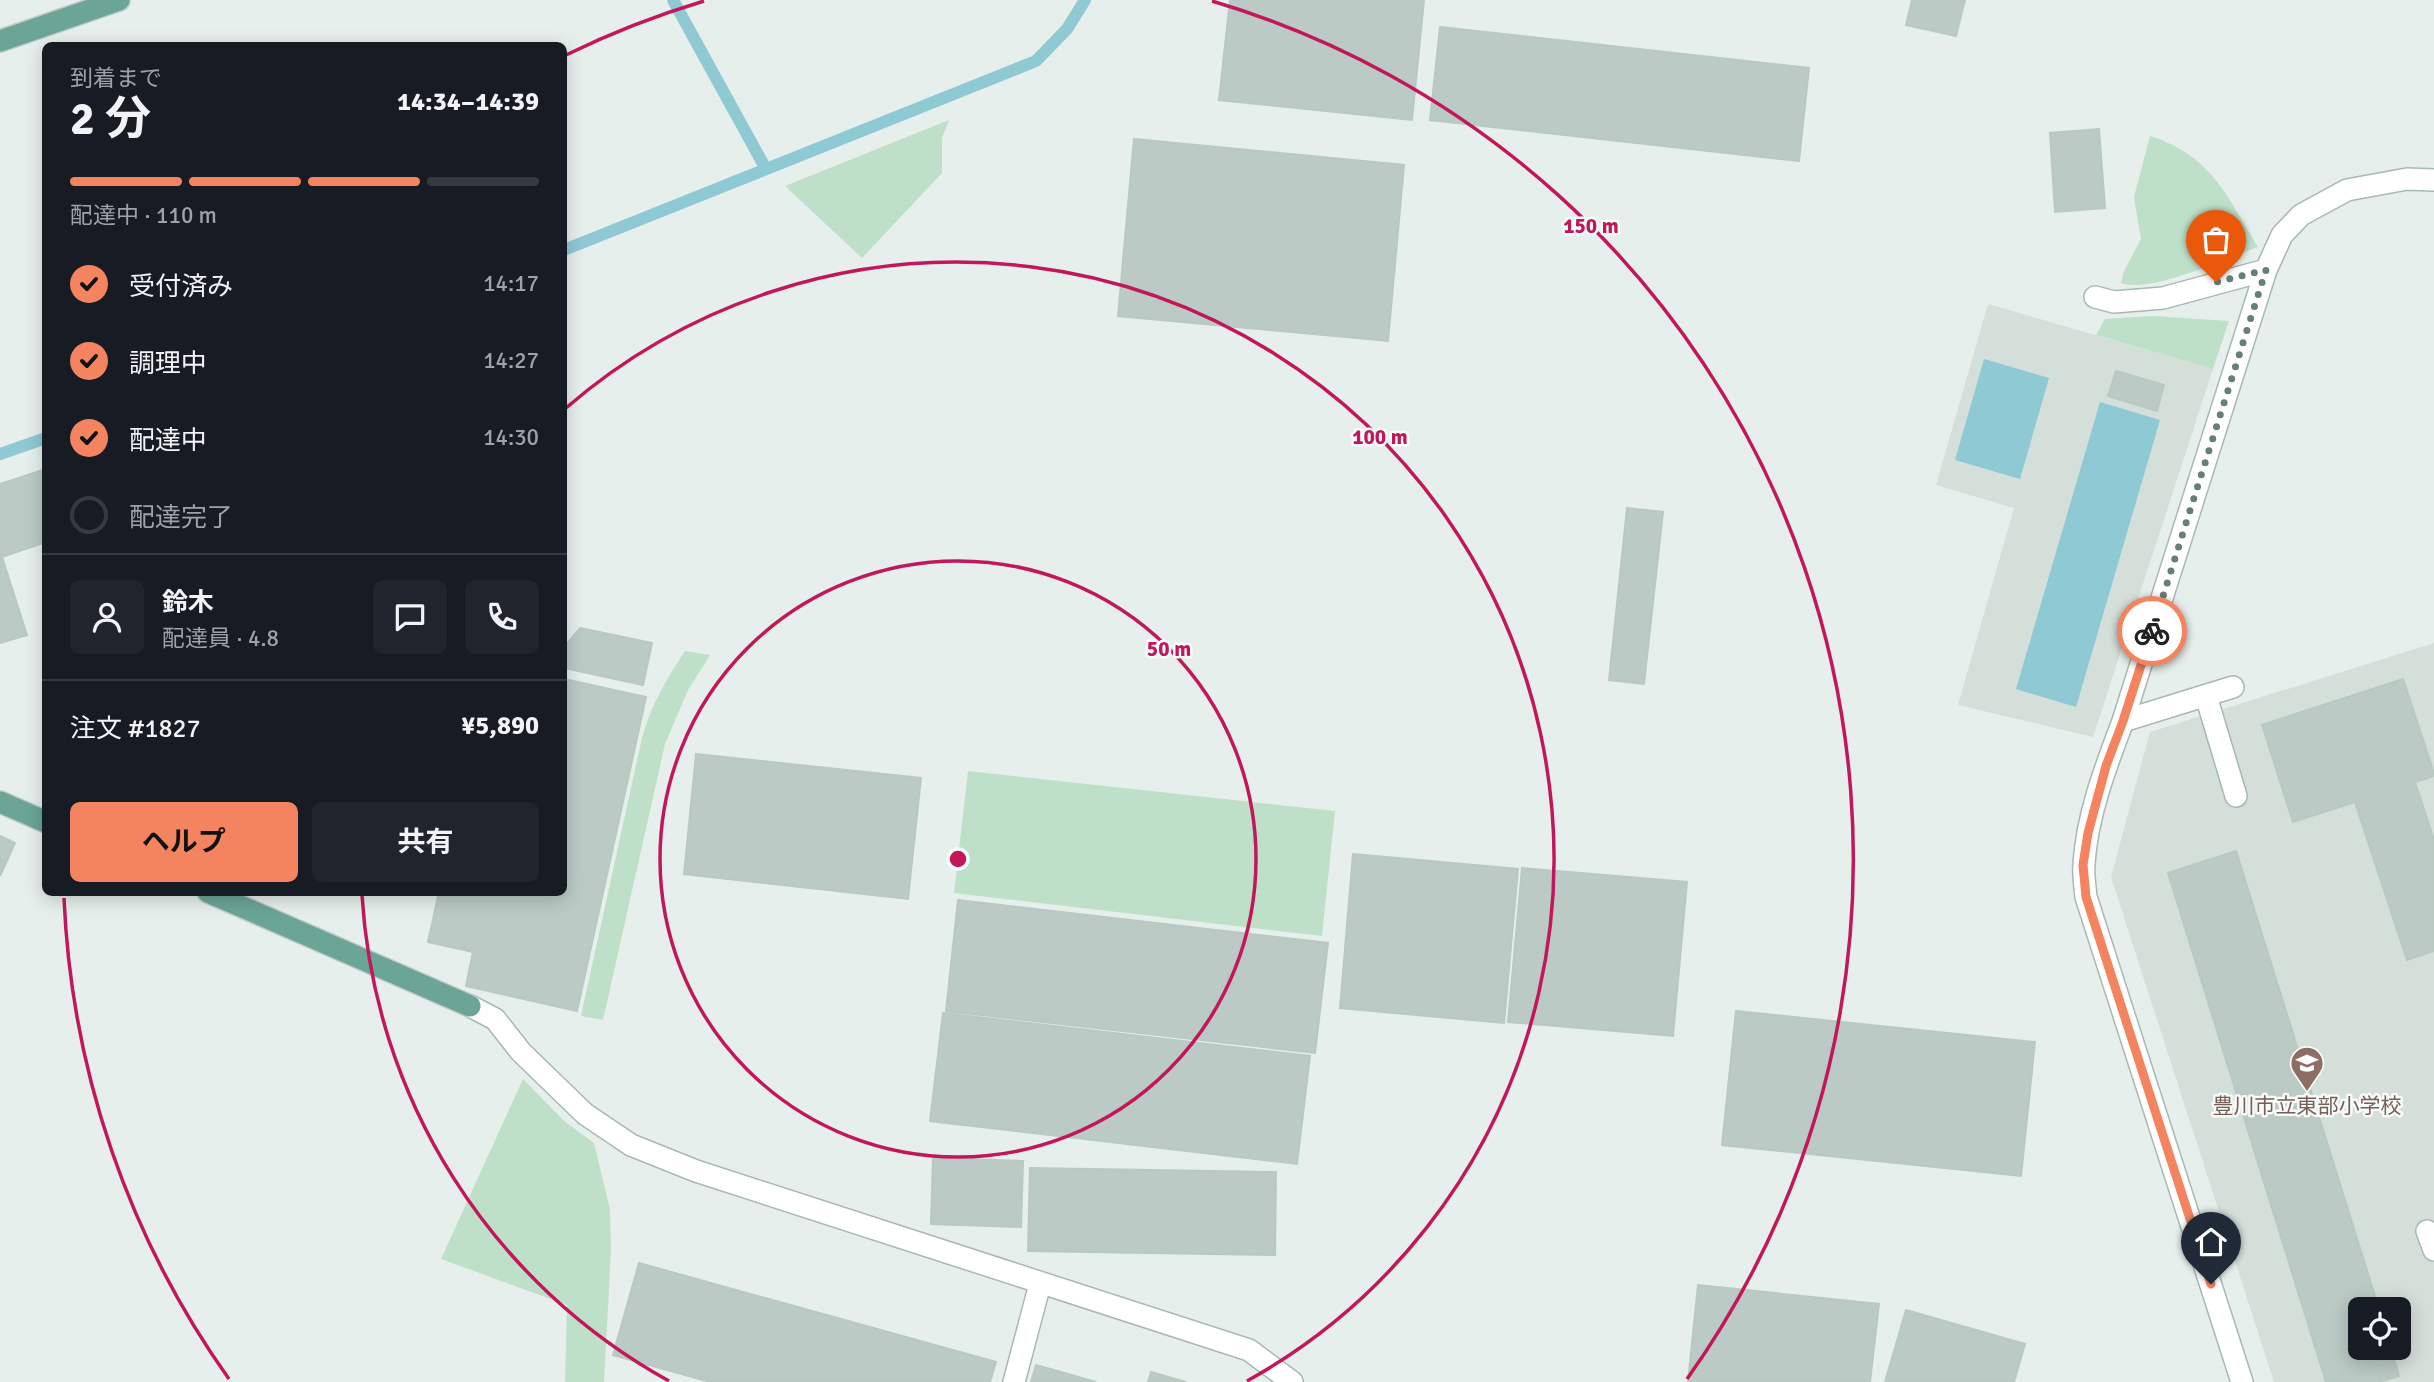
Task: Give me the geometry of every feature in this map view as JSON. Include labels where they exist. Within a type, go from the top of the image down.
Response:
[{"type":"main road","points":[[0,40],[119,0]]},
{"type":"main road","points":[[0,802],[42,820]]},
{"type":"main road","points":[[217,896],[470,1006]]},
{"type":"street","points":[[2242,1382],[2086,897],[2083,865],[2088,833],[2106,766],[2123,721],[2266,270],[2281,235],[2301,215],[2347,190],[2407,179],[2434,180]]},
{"type":"street","points":[[2095,297],[2114,302],[2163,298],[2266,270]]},
{"type":"street","points":[[2123,721],[2233,687]]},
{"type":"street","points":[[2206,696],[2236,796]]},
{"type":"street","points":[[470,1006],[495,1019],[521,1052],[585,1114],[631,1145],[696,1171],[1249,1350],[1292,1382]]},
{"type":"street","points":[[1014,1382],[1040,1284]]},
{"type":"shaded area","points":[[1988,304],[2213,369],[2093,737],[1958,705],[2014,508],[1936,485]]},
{"type":"shaded area","name":"豊川市立東部小学校","points":[[2434,643],[2434,1382],[2274,1382],[2111,877],[2150,732]]},
{"type":"green space","points":[[949,120],[942,138],[942,173],[862,258],[785,186]]},
{"type":"green space","points":[[2150,136],[2171,144],[2203,166],[2226,194],[2258,247],[2150,284],[2121,283],[2124,271],[2141,239],[2134,197]]},
{"type":"green space","points":[[2153,316],[2229,321],[2213,369],[2096,335],[2105,319]]},
{"type":"green space","points":[[685,651],[710,655],[688,690],[665,744],[603,1020],[581,1016],[642,738],[660,693]]},
{"type":"green space","points":[[968,771],[1335,811],[1322,936],[954,893]]},
{"type":"green space","points":[[523,1079],[564,1121],[594,1143],[610,1209],[611,1250],[604,1382],[565,1382],[567,1305],[441,1259]]},
{"type":"water","points":[[1984,359],[2049,378],[2020,479],[1955,460]]},
{"type":"water","points":[[2100,402],[2160,420],[2076,707],[2016,689]]},
{"type":"building","points":[[1230,0],[1424,0],[1412,120],[1219,100]]},
{"type":"building","points":[[1912,0],[1965,0],[1956,36],[1906,25]]},
{"type":"building","points":[[1440,27],[1809,68],[1799,161],[1430,120]]},
{"type":"building","points":[[2099,129],[2105,208],[2055,212],[2050,133]]},
{"type":"building","points":[[1134,139],[1404,165],[1388,341],[1118,316]]},
{"type":"building","points":[[2116,371],[2164,385],[2157,411],[2108,396]]},
{"type":"building","points":[[42,470],[42,543],[2,557],[27,635],[0,643],[0,484]]},
{"type":"building","points":[[1627,508],[1663,512],[1644,684],[1609,680]]},
{"type":"building","points":[[580,628],[652,643],[643,685],[567,669],[567,643]]},
{"type":"building","points":[[2403,679],[2434,773],[2434,776],[2415,782],[2434,840],[2434,951],[2407,960],[2355,802],[2293,822],[2262,725]]},
{"type":"building","points":[[567,680],[646,697],[577,1011],[466,986],[473,952],[428,942],[438,896],[567,896]]},
{"type":"building","points":[[696,754],[921,778],[908,899],[684,874]]},
{"type":"building","points":[[0,836],[15,843],[0,876]]},
{"type":"building","points":[[2236,851],[2375,1297],[2348,1297],[2348,1360],[2394,1360],[2399,1376],[2379,1382],[2326,1382],[2168,873]]},
{"type":"building","points":[[1353,854],[1518,869],[1504,1023],[1340,1008]]},
{"type":"building","points":[[1522,868],[1687,882],[1673,1036],[1508,1022]]},
{"type":"building","points":[[958,900],[1328,943],[1315,1053],[946,1011]]},
{"type":"building","points":[[1736,1011],[2035,1042],[2021,1176],[1722,1145]]},
{"type":"building","points":[[943,1013],[1310,1056],[1297,1164],[930,1121]]},
{"type":"building","points":[[933,1158],[1023,1161],[1021,1227],[931,1224]]},
{"type":"building","points":[[1030,1168],[1276,1172],[1275,1255],[1028,1251]]},
{"type":"building","points":[[639,1263],[996,1362],[990,1382],[710,1382],[613,1355]]},
{"type":"building","points":[[1698,1285],[1879,1304],[1870,1382],[1688,1382]]},
{"type":"building","points":[[1906,1310],[2025,1344],[2014,1382],[1885,1382]]},
{"type":"building","points":[[1036,1365],[1096,1382],[1031,1382]]},
{"type":"building","points":[[1151,1372],[1186,1382],[1148,1382]]},
{"type":"waterway","points":[[673,0],[766,169]]},
{"type":"waterway","points":[[567,249],[1036,61],[1067,29],[1085,0]]},
{"type":"waterway","points":[[0,454],[42,439]]},
{"type":"way so far","points":[[2152,631],[2266,270],[2216,282]]},
{"type":"place","name":"豊川市立東部小学校","points":[[2307,1093]]},
{"type":"route","points":[[2152,631],[2106,766],[2088,833],[2083,865],[2086,897],[2211,1284]]}]
